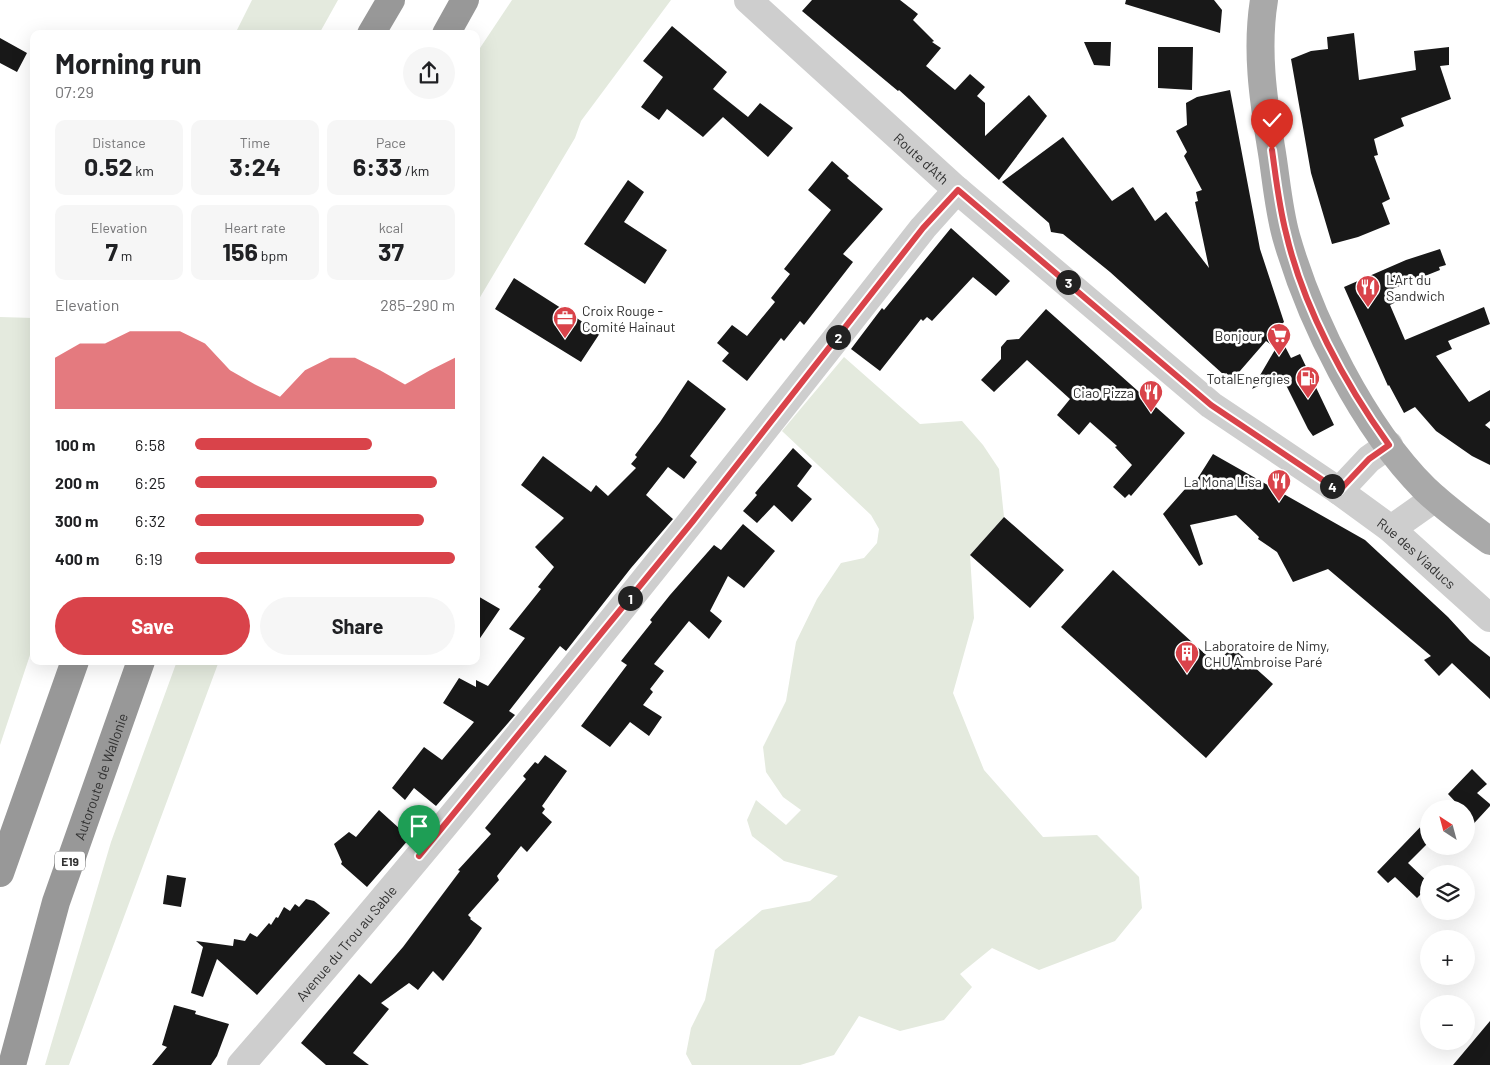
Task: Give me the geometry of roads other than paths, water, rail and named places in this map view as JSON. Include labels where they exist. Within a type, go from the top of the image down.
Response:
[{"type":"highway","points":[[373,30],[391,0]]},
{"type":"highway","points":[[448,30],[465,0]]},
{"type":"highway","points":[[0,873],[74,665]]},
{"type":"highway","name":"Autoroute de Wallonie","points":[[12,1065],[56,902],[140,665]]},
{"type":"main road","points":[[1264,0],[1260,50],[1264,102],[1286,234],[1316,319],[1345,376],[1389,445],[1407,468],[1435,498],[1490,541]]},
{"type":"street","name":"Route d'Ath","points":[[748,0],[958,190],[1211,405],[1339,491]]},
{"type":"street","name":"Avenue du Trou au Sable","points":[[241,1065],[459,809],[693,521],[923,228],[958,190]]},
{"type":"street","points":[[1339,491],[1369,459],[1389,445]]},
{"type":"street","name":"Rue des Viaducs","points":[[1339,491],[1391,529],[1490,618]]},
{"type":"street","points":[[1391,529],[1435,498]]},
{"type":"place","name":"L'Art du Sandwich","points":[[1368,308]]},
{"type":"place","name":"Croix Rouge - Comité Hainaut","points":[[565,339]]},
{"type":"place","name":"Bonjour","points":[[1279,356]]},
{"type":"place","name":"TotalEnergies","points":[[1308,399]]},
{"type":"place","name":"Ciao Pizza","points":[[1151,413]]},
{"type":"place","name":"La Mona Lisa","points":[[1279,502]]},
{"type":"place","name":"Laboratoire de Nimy, CHU Ambroise Paré","points":[[1187,674]]}]
